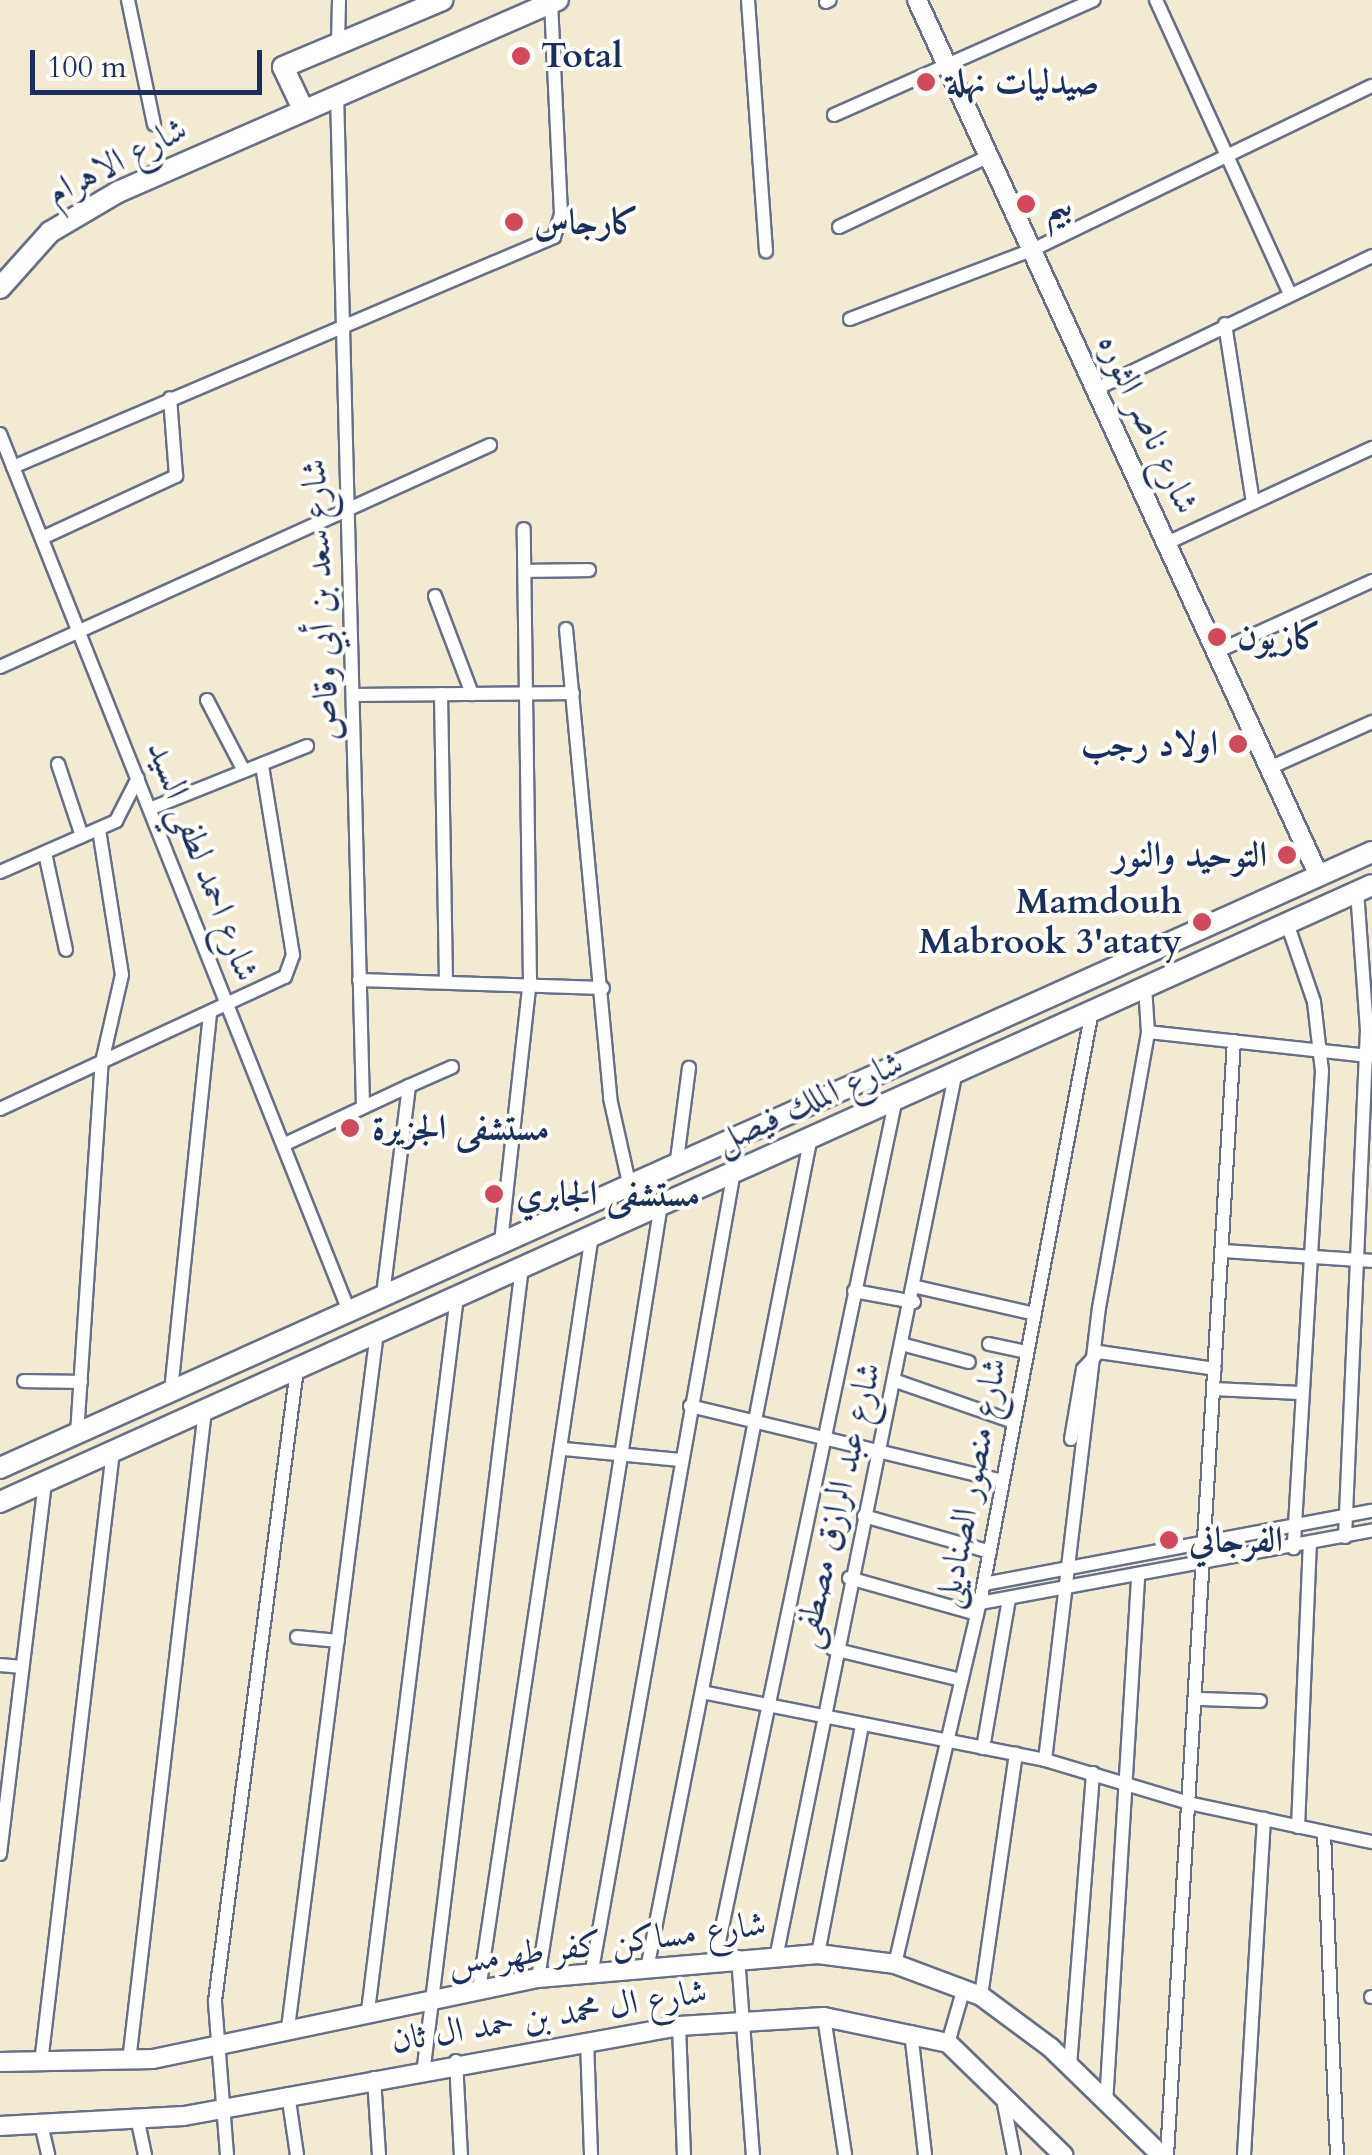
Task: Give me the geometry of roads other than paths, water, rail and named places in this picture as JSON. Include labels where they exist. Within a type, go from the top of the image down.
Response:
[{"type":"main road","points":[[302,107],[283,67],[442,0]]},
{"type":"main road","name":"شارع الاهرام","points":[[0,288],[64,223],[302,107],[555,1]]},
{"type":"main road","name":"شارع الملك فيصل","points":[[0,1468],[990,1017],[1372,852]]},
{"type":"main road","name":"شارع الملك فيصل","points":[[0,1502],[1365,888]]},
{"type":"main road","points":[[1044,994],[1039,1012],[1053,1029]]},
{"type":"main road","points":[[990,1017],[1004,1030],[1003,1051]]},
{"type":"street","points":[[128,0],[154,124]]},
{"type":"street","points":[[338,44],[339,0]]},
{"type":"street","points":[[748,0],[766,252]]},
{"type":"street","name":"شارع ناصر الثوره","points":[[917,0],[1319,876]]},
{"type":"street","points":[[834,115],[1094,0]]},
{"type":"street","points":[[1156,0],[1289,292]]},
{"type":"street","points":[[14,467],[554,237],[561,214],[555,1]]},
{"type":"street","points":[[850,319],[1032,250],[1372,86]]},
{"type":"street","name":"شارع سعد بن أبي وقاص","points":[[337,92],[339,326],[358,695],[362,1104]]},
{"type":"street","points":[[839,227],[989,156]]},
{"type":"street","points":[[1096,389],[1289,292],[1372,256]]},
{"type":"street","points":[[1225,324],[1253,504]]},
{"type":"street","points":[[42,538],[176,476],[170,398]]},
{"type":"street","name":"شارع احمد لطفي السيد","points":[[0,434],[349,1311]]},
{"type":"street","points":[[0,667],[490,445]]},
{"type":"street","points":[[1166,543],[1372,448]]},
{"type":"street","points":[[502,1242],[530,980],[524,529]]},
{"type":"street","points":[[525,571],[589,570]]},
{"type":"street","points":[[1216,652],[1372,582]]},
{"type":"street","points":[[435,596],[472,694]]},
{"type":"street","points":[[566,629],[603,988],[610,1098],[628,1183]]},
{"type":"street","points":[[358,695],[573,692]]},
{"type":"street","points":[[441,694],[446,979]]},
{"type":"street","points":[[207,700],[244,771]]},
{"type":"street","points":[[1270,768],[1372,722]]},
{"type":"street","points":[[152,808],[307,746]]},
{"type":"street","points":[[58,764],[82,836]]},
{"type":"street","points":[[0,1108],[210,1013],[293,966],[262,765]]},
{"type":"street","points":[[0,872],[99,829],[128,809],[138,775]]},
{"type":"street","points":[[77,1434],[102,1062],[122,974],[99,829]]},
{"type":"street","points":[[45,853],[66,950]]},
{"type":"street","points":[[1345,1537],[1355,1260],[1368,1056],[1365,888]]},
{"type":"street","points":[[1288,923],[1322,1050],[1306,1257],[1294,1548]]},
{"type":"street","points":[[359,980],[530,980],[603,988]]},
{"type":"street","points":[[1045,1760],[1099,1352],[1112,1223],[1148,1032],[1145,987]]},
{"type":"street","name":"شارع منصور الصناديلى","points":[[895,1964],[944,1742],[979,1609],[1092,1011]]},
{"type":"street","points":[[171,1391],[210,1013]]},
{"type":"street","points":[[1148,1032],[1368,1056]]},
{"type":"street","points":[[1164,2155],[1200,1699],[1214,1368],[1234,1041]]},
{"type":"street","points":[[283,1145],[362,1104],[452,1067]]},
{"type":"street","points":[[678,1160],[688,1068]]},
{"type":"street","name":"شارع عبد الرازق مصطفى","points":[[777,1953],[832,1649],[905,1346],[956,1072]]},
{"type":"street","points":[[383,1296],[409,1086]]},
{"type":"street","points":[[716,1956],[820,1436],[896,1098]]},
{"type":"street","points":[[648,1964],[811,1136]]},
{"type":"street","points":[[592,1970],[734,1172]]},
{"type":"street","points":[[538,1978],[626,1455],[662,1204]]},
{"type":"street","points":[[479,1990],[564,1449],[592,1236]]},
{"type":"street","points":[[1222,1251],[1372,1261]]},
{"type":"street","points":[[424,2066],[426,2000],[522,1267]]},
{"type":"street","points":[[917,1287],[1034,1314]]},
{"type":"street","points":[[854,1290],[914,1302]]},
{"type":"street","points":[[368,2010],[457,1296]]},
{"type":"street","points":[[288,2028],[377,1332]]},
{"type":"street","points":[[990,1344],[1027,1352]]},
{"type":"street","points":[[905,1346],[969,1362]]},
{"type":"street","points":[[1099,1352],[1214,1368]]},
{"type":"street","points":[[1070,1440],[1083,1369],[1099,1352]]},
{"type":"street","points":[[227,2155],[218,2108],[214,2047],[297,1368]]},
{"type":"street","points":[[24,1381],[81,1382]]},
{"type":"street","points":[[896,1381],[1014,1422]]},
{"type":"street","points":[[1214,1389],[1300,1393]]},
{"type":"street","points":[[690,1406],[1003,1481]]},
{"type":"street","points":[[129,2061],[205,1410]]},
{"type":"street","points":[[564,1449],[680,1460]]},
{"type":"street","points":[[41,2063],[113,1451]]},
{"type":"street","points":[[0,1854],[44,1482]]},
{"type":"street","points":[[984,1584],[1206,1548],[1372,1512]]},
{"type":"street","points":[[864,1516],[990,1552]]},
{"type":"street","points":[[848,1578],[979,1609],[1009,1599],[1138,1579],[1372,1530]]},
{"type":"street","points":[[1298,1827],[1310,1545]]},
{"type":"street","points":[[1106,2104],[1138,1579]]},
{"type":"street","points":[[983,1748],[1009,1599]]},
{"type":"street","points":[[297,1637],[338,1642]]},
{"type":"street","points":[[832,1649],[962,1680]]},
{"type":"street","points":[[0,1665],[22,1667]]},
{"type":"street","points":[[702,1692],[1045,1760],[1193,1804],[1372,1842]]},
{"type":"street","points":[[1200,1699],[1260,1700]]},
{"type":"street","points":[[818,1954],[862,1726]]},
{"type":"street","points":[[948,2043],[972,1992],[1016,1754]]},
{"type":"street","points":[[1070,2066],[1093,1773]]},
{"type":"street","points":[[1244,2155],[1264,1820]]},
{"type":"street","points":[[1324,1832],[1337,2155]]},
{"type":"street","points":[[738,1954],[753,2155]]},
{"type":"street","name":"شارع مساكن كفر طهرمس","points":[[0,2062],[129,2061],[214,2047],[368,2010],[538,1978],[738,1954],[818,1954],[895,1964],[972,1992],[1070,2066],[1164,2155]]},
{"type":"street","points":[[824,2016],[845,2155]]},
{"type":"street","name":"شارع ال محمد بن حمد ال ثان","points":[[0,2126],[42,2128],[138,2122],[424,2066],[587,2040],[742,2019],[824,2016],[948,2043],[1063,2155]]},
{"type":"street","points":[[678,2026],[684,2155]]},
{"type":"street","points":[[911,2032],[926,2155]]},
{"type":"street","points":[[587,2040],[591,2155]]},
{"type":"street","points":[[456,2061],[461,2155]]},
{"type":"street","points":[[374,2076],[379,2155]]},
{"type":"street","points":[[288,2094],[297,2155]]},
{"type":"street","points":[[1002,2095],[1014,2155]]},
{"type":"street","points":[[138,2122],[146,2155]]},
{"type":"street","points":[[42,2128],[48,2155]]},
{"type":"place","name":"Total","points":[[521,56]]},
{"type":"place","name":"صيدليات نهلة","points":[[926,82]]},
{"type":"place","name":"بيم","points":[[1026,204]]},
{"type":"place","name":"كارجاس","points":[[514,222]]},
{"type":"place","name":"كازيون","points":[[1217,637]]},
{"type":"place","name":"اولاد رجب","points":[[1238,744]]},
{"type":"place","name":"التوحيد والنور","points":[[1287,855]]},
{"type":"place","name":"Mamdouh Mabrook 3'ataty","points":[[1202,922]]},
{"type":"place","name":"مستشفى الجزيرة","points":[[350,1128]]},
{"type":"place","name":"مستشفى الجابري","points":[[494,1194]]},
{"type":"place","name":"الفرجاني","points":[[1169,1540]]}]
